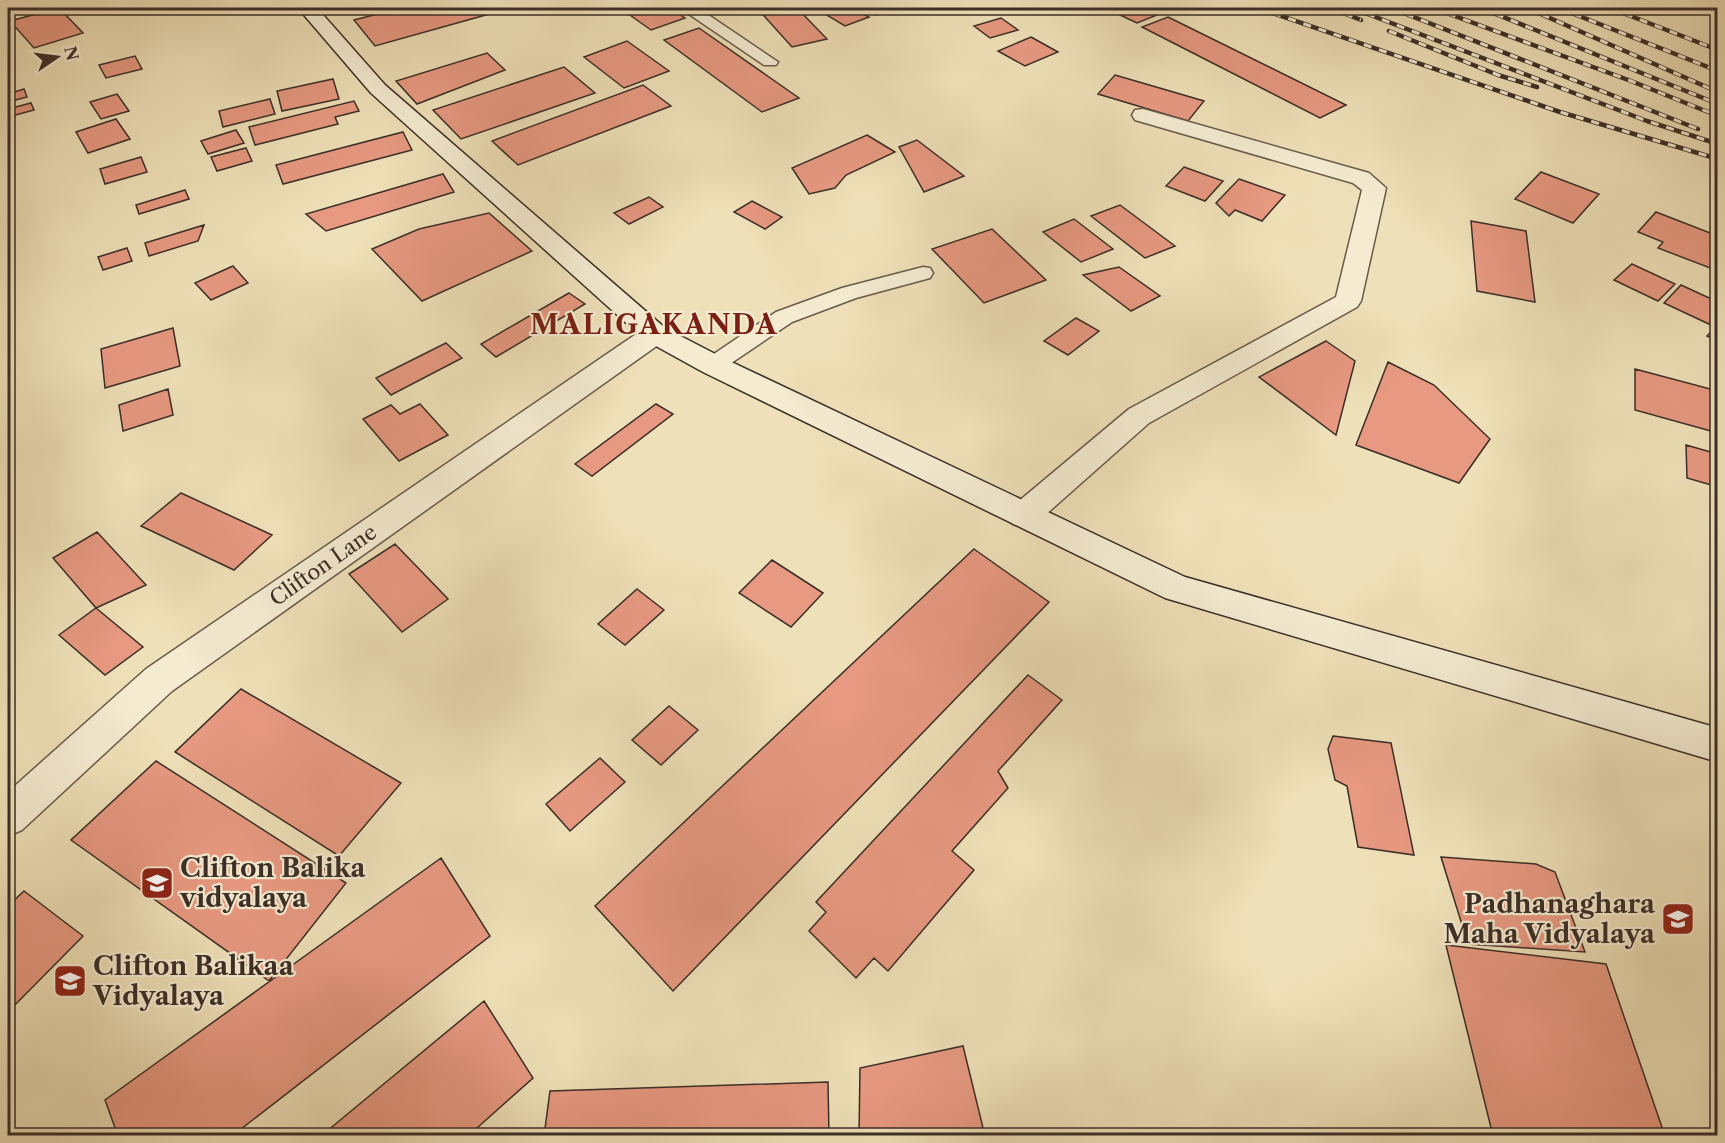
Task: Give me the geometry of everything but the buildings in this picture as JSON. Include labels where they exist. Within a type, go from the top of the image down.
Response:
[{"type":"main road","points":[[307,8],[378,89],[655,333],[713,365],[1177,588],[1718,745]]},
{"type":"main road","points":[[1024,515],[1139,416],[1348,301],[1374,188],[1360,178],[1143,115]]},
{"type":"main road","name":"Clifton Lane","points":[[8,818],[159,680],[655,333]]},
{"type":"lane","points":[[688,8],[770,62]]},
{"type":"lane","points":[[713,365],[784,318],[849,293],[923,273]]},
{"type":"railway","points":[[1258,8],[1560,112],[1718,159]]},
{"type":"railway","points":[[1330,8],[1361,20]]},
{"type":"railway","points":[[1352,8],[1647,121],[1718,144]]},
{"type":"railway","points":[[1391,8],[1698,129]]},
{"type":"railway","points":[[1433,8],[1631,81],[1718,116]]},
{"type":"railway","points":[[1481,8],[1718,104]]},
{"type":"railway","points":[[1527,8],[1718,92]]},
{"type":"railway","points":[[1559,8],[1718,71]]},
{"type":"railway","points":[[1610,8],[1718,50]]},
{"type":"railway","points":[[1389,31],[1498,75],[1537,87]]},
{"type":"place","name":"Clifton Balika vidyalaya","points":[[157,883]]},
{"type":"place","name":"Padhanaghara Maha Vidyalaya","points":[[1678,919]]},
{"type":"place","name":"Clifton Balikaa Vidyalaya","points":[[70,981]]},
{"type":"district","name":"MALIGAKANDA","points":[[654,324]]}]
